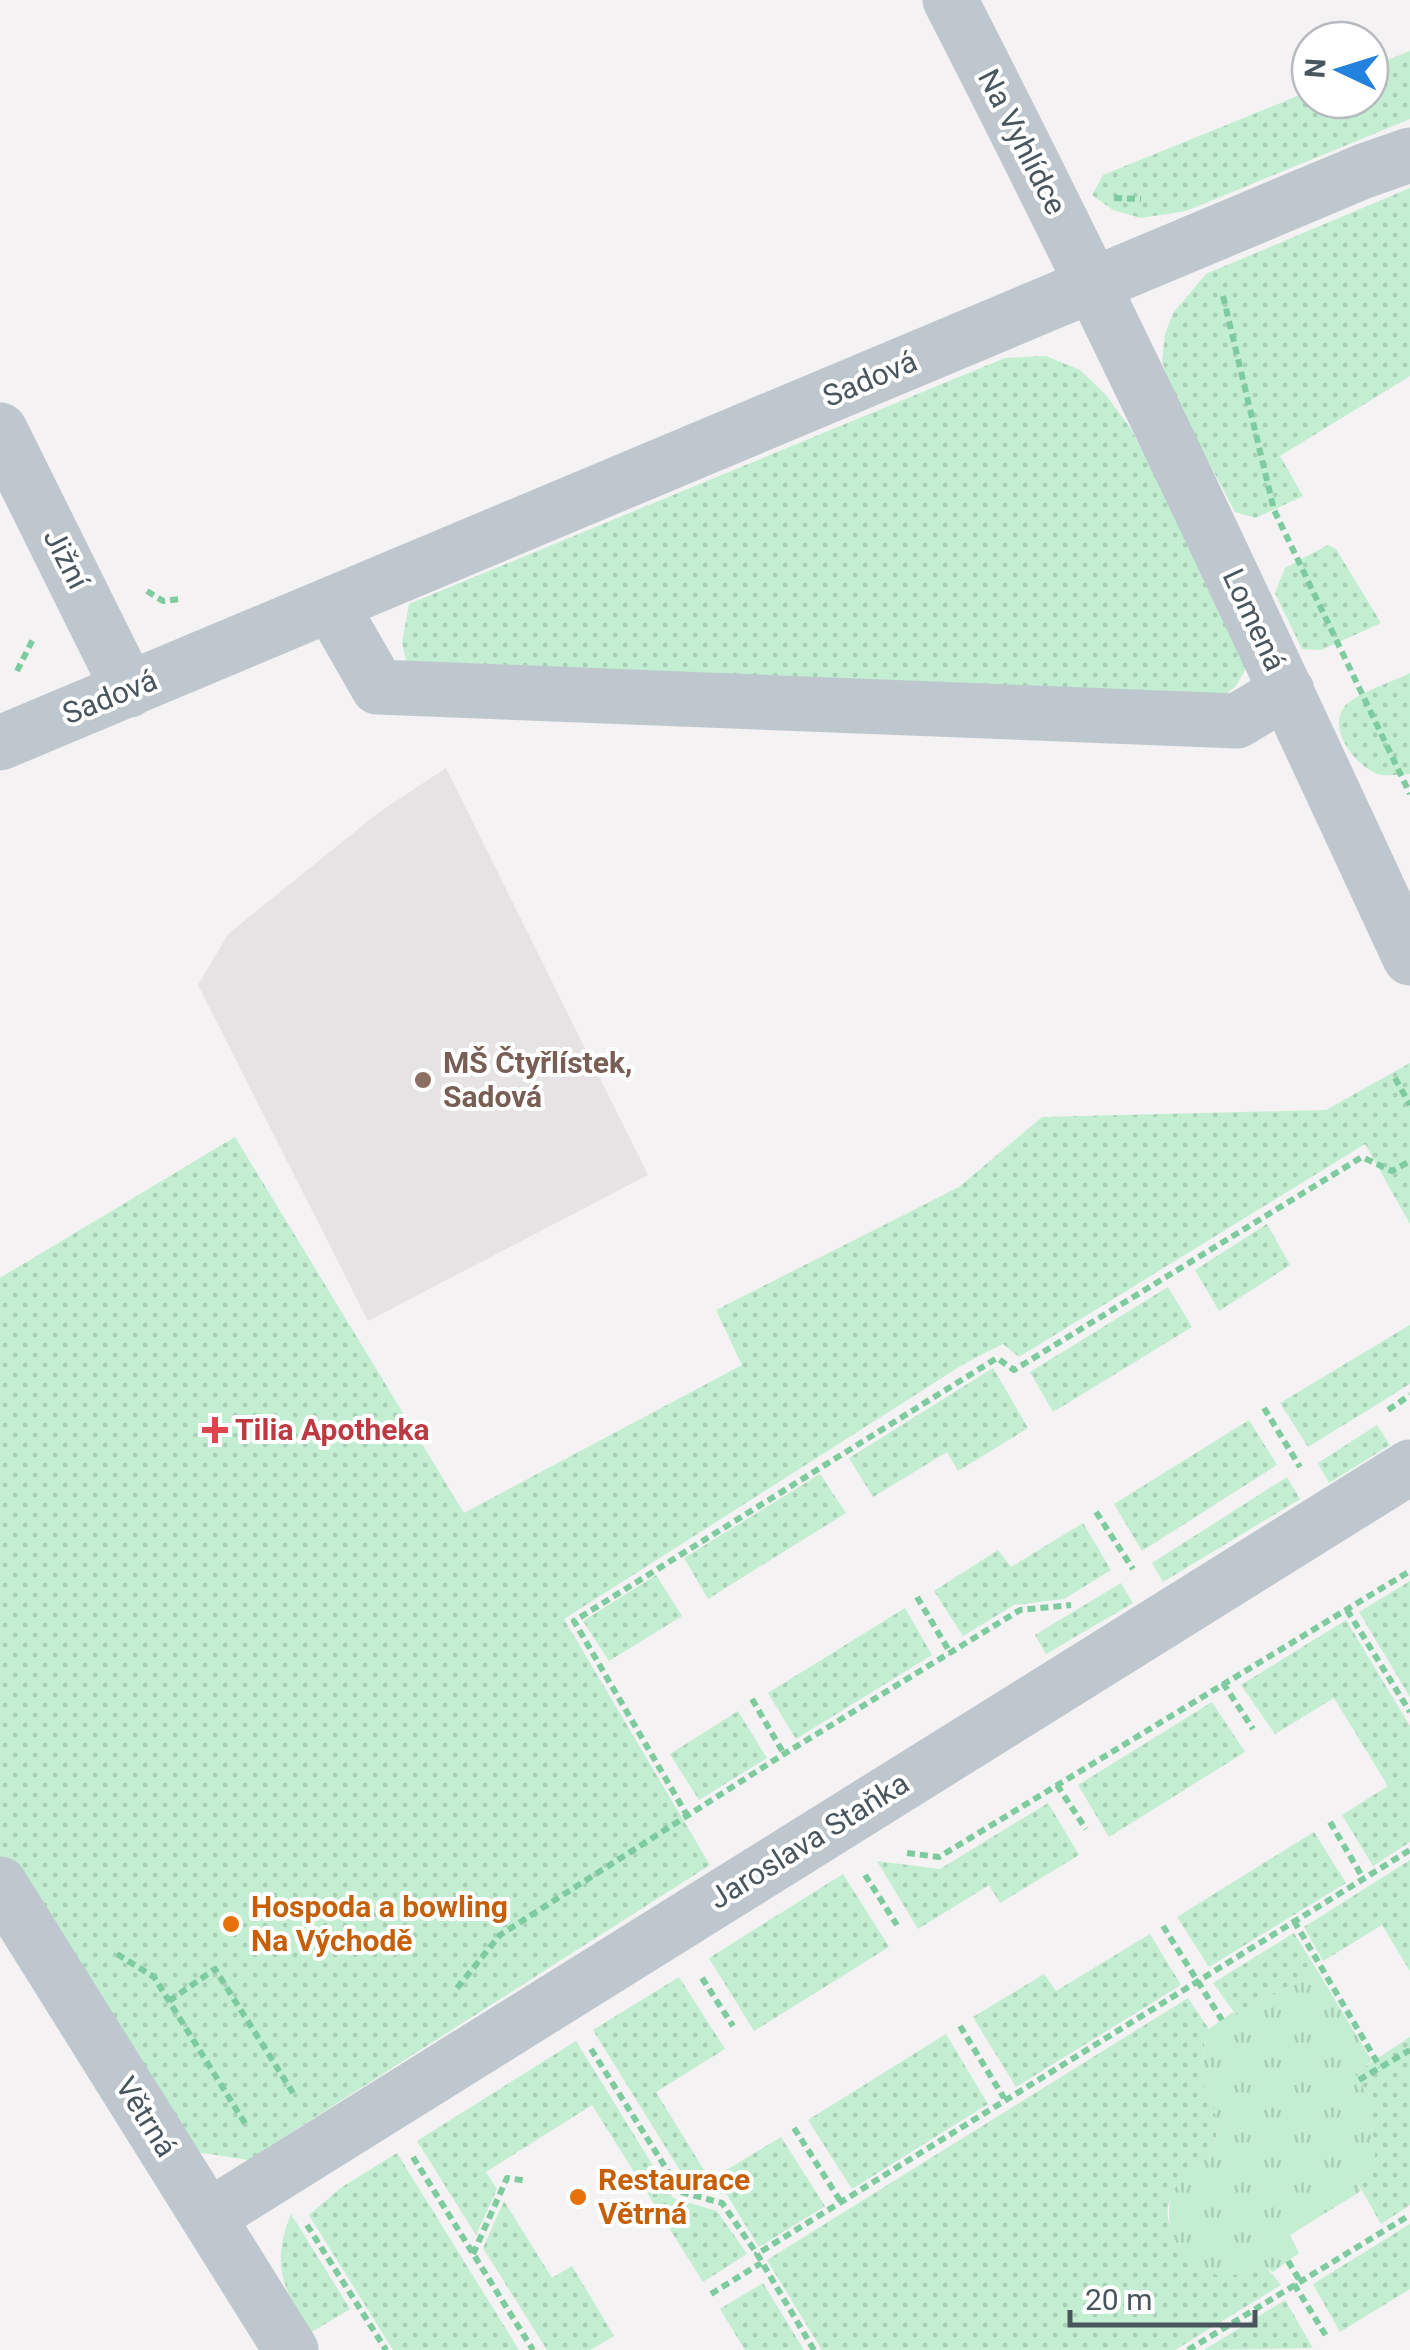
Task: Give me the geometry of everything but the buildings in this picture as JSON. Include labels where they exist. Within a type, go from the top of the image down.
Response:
[{"type":"street","name":"Na Vyhlídce","points":[[950,0],[1092,285]]},
{"type":"street","name":"Sadová","points":[[0,743],[1410,155]]},
{"type":"street","name":"Lomená","points":[[1092,285],[1231,568],[1410,958]]},
{"type":"street","name":"Jižní","points":[[0,430],[129,690]]},
{"type":"street","points":[[332,605],[378,687],[1236,721],[1287,691]]},
{"type":"street","name":"Jaroslava Staňka","points":[[208,2217],[1410,1467]]},
{"type":"street","name":"Větrná","points":[[0,1884],[291,2350]]},
{"type":"path","points":[[1060,219],[1117,197],[1157,200],[1185,194],[1217,270],[1274,510],[1410,794]]},
{"type":"path","points":[[1395,1078],[1410,1105]]},
{"type":"path","points":[[688,1816],[574,1621],[998,1358],[1014,1370],[1362,1156],[1392,1171],[1410,1160]]},
{"type":"path","points":[[1384,1412],[1410,1395]]},
{"type":"path","points":[[1282,1475],[1299,1465]]},
{"type":"path","points":[[1096,1512],[1164,1618]]},
{"type":"path","points":[[1116,1577],[1148,1556]]},
{"type":"path","points":[[902,1852],[939,1857],[1410,1571]]},
{"type":"path","points":[[456,1988],[500,1935],[784,1754],[1020,1610],[1068,1606],[1084,1596]]},
{"type":"path","points":[[917,1597],[951,1654]]},
{"type":"path","points":[[1348,1610],[1410,1712]]},
{"type":"path","points":[[1223,1684],[1252,1729]]},
{"type":"path","points":[[752,1699],[784,1754]]},
{"type":"path","points":[[1057,1785],[1086,1829]]},
{"type":"path","points":[[1330,1822],[1362,1878]]},
{"type":"path","points":[[757,2254],[1410,1850]]},
{"type":"path","points":[[862,1871],[897,1925]]},
{"type":"path","points":[[1294,1921],[1380,2066]]},
{"type":"path","points":[[1163,1926],[1222,2020]]},
{"type":"path","points":[[109,1948],[154,1978],[386,2350]]},
{"type":"path","points":[[169,2002],[216,1969],[293,2094]]},
{"type":"path","points":[[702,1977],[734,2026]]},
{"type":"path","points":[[960,2026],[1004,2098]]},
{"type":"path","points":[[590,2046],[681,2192],[722,2202],[814,2350]]},
{"type":"path","points":[[1359,2080],[1410,2050]]},
{"type":"path","points":[[794,2128],[840,2202]]},
{"type":"path","points":[[403,2140],[533,2350]]},
{"type":"path","points":[[472,2256],[507,2178],[527,2182]]},
{"type":"path","points":[[1188,2350],[1410,2214]]},
{"type":"path","points":[[1288,2261],[1328,2339]]},
{"type":"path","points":[[711,2294],[761,2263]]},
{"type":"shaded area","name":"MŠ Čtyřlístek, Sadová","points":[[446,768],[648,1175],[368,1321],[198,985],[228,934],[378,813]]},
{"type":"green space","points":[[1410,51],[1410,119],[1186,211],[1141,218],[1113,210],[1092,195],[1103,175],[1290,99],[1290,120],[1390,120],[1390,59]]},
{"type":"green space","points":[[1410,188],[1410,376],[1280,456],[1303,496],[1256,518],[1235,512],[1173,394],[1162,361],[1165,334],[1173,313],[1206,274]]},
{"type":"green space","points":[[1046,356],[1080,370],[1105,394],[1131,429],[1249,663],[1236,686],[1226,694],[406,661],[402,643],[409,604],[1005,358]]},
{"type":"green space","points":[[1328,545],[1336,549],[1381,623],[1321,650],[1302,649],[1275,593],[1285,568]]},
{"type":"green space","points":[[1410,673],[1410,774],[1378,774],[1361,763],[1346,745],[1341,735],[1340,714],[1359,696]]},
{"type":"green space","points":[[1410,1063],[1410,1224],[1365,1144],[1019,1357],[1003,1344],[967,1362],[564,1619],[710,1865],[248,2160],[196,2152],[0,1872],[0,1278],[235,1137],[464,1513],[742,1365],[716,1310],[959,1187],[1042,1117],[1326,1110]]},
{"type":"green space","points":[[1267,1224],[1290,1265],[1219,1311],[1195,1270]]},
{"type":"green space","points":[[1168,1287],[1192,1327],[1053,1412],[1030,1372]]},
{"type":"green space","points":[[1410,1325],[1410,1384],[1308,1447],[1280,1403]]},
{"type":"green space","points":[[993,1368],[1028,1428],[958,1471],[947,1452],[873,1497],[849,1458]]},
{"type":"green space","points":[[1249,1420],[1277,1465],[1142,1551],[1114,1504]]},
{"type":"green space","points":[[1377,1425],[1390,1445],[1329,1483],[1318,1463]]},
{"type":"green space","points":[[820,1474],[846,1513],[708,1599],[684,1558]]},
{"type":"green space","points":[[1287,1477],[1300,1499],[1163,1582],[1152,1563]]},
{"type":"green space","points":[[1083,1523],[1111,1570],[1064,1599],[1014,1605],[963,1636],[934,1591],[998,1550],[1011,1567]]},
{"type":"green space","points":[[656,1575],[682,1616],[609,1661],[583,1621]]},
{"type":"green space","points":[[1410,1581],[1410,1697],[1359,1612]]},
{"type":"green space","points":[[1121,1583],[1133,1603],[1046,1654],[1035,1635]]},
{"type":"green space","points":[[905,1608],[932,1655],[796,1739],[768,1693]]},
{"type":"green space","points":[[1346,1620],[1410,1726],[1410,1842],[1373,1866],[1342,1815],[1388,1786],[1334,1698],[1275,1734],[1241,1685]]},
{"type":"green space","points":[[1212,1702],[1245,1752],[1109,1837],[1078,1785]]},
{"type":"green space","points":[[738,1711],[767,1758],[699,1800],[670,1754]]},
{"type":"green space","points":[[1048,1803],[1079,1855],[1000,1903],[989,1885],[918,1929],[877,1861],[940,1869]]},
{"type":"green space","points":[[1314,1832],[1346,1883],[1209,1967],[1177,1917]]},
{"type":"green space","points":[[1410,1860],[1410,1971],[1382,1925],[1323,1961],[1304,1927]]},
{"type":"green space","points":[[843,1874],[889,1947],[754,2031],[709,1958]]},
{"type":"green space","points":[[1294,1933],[1317,1970],[1237,2016],[1213,1983]]},
{"type":"green space","points":[[1150,1934],[1181,1985],[1016,2087],[973,2017],[1044,1974],[1056,1991]]},
{"type":"green space","points":[[1317,1970],[1372,2061],[1355,2073],[1375,2111],[1366,2119],[1375,2145],[1374,2160],[1356,2180],[1361,2191],[1290,2235],[1299,2253],[1273,2272],[1266,2267],[1233,2275],[1213,2274],[1181,2251],[1170,2226],[1169,2212],[1176,2187],[1210,2150],[1217,2133],[1202,2076],[1205,2035],[1233,2012],[1237,2016]]},
{"type":"green space","points":[[679,1977],[725,2049],[656,2092],[710,2180],[781,2137],[825,2206],[759,2247],[727,2195],[689,2185],[593,2030]]},
{"type":"green space","points":[[1188,1998],[1209,2029],[1202,2076],[1217,2132],[1201,2164],[1170,2201],[1168,2216],[1174,2233],[1190,2255],[1208,2270],[1225,2275],[1266,2267],[1281,2285],[1175,2350],[822,2350],[767,2260]]},
{"type":"green space","points":[[946,2034],[988,2104],[852,2189],[808,2120]]},
{"type":"green space","points":[[1410,2037],[1410,2205],[1381,2224],[1356,2180],[1372,2130],[1365,2119],[1355,2073]]},
{"type":"green space","points":[[576,2041],[673,2198],[717,2211],[747,2254],[703,2282],[592,2105],[486,2172],[497,2189],[476,2235],[417,2141]]},
{"type":"green space","points":[[397,2153],[519,2350],[393,2350],[317,2228],[309,2215],[342,2187]]},
{"type":"green space","points":[[504,2201],[552,2278],[572,2266],[614,2336],[590,2350],[547,2350],[483,2248]]},
{"type":"green space","points":[[291,2214],[350,2309],[310,2333],[283,2276],[281,2248]]},
{"type":"green space","points":[[1410,2224],[1410,2289],[1340,2332],[1313,2284]]},
{"type":"green space","points":[[763,2283],[804,2350],[745,2350],[720,2309]]},
{"type":"green space","points":[[1285,2300],[1313,2348],[1204,2350]]},
{"type":"place","name":"MŠ Čtyřlístek, Sadová","points":[[423,1080]]},
{"type":"place","name":"Tilia Apotheka","points":[[215,1430]]},
{"type":"place","name":"Hospoda a bowling Na Východě","points":[[231,1924]]},
{"type":"place","name":"Restaurace Větrná","points":[[578,2197]]}]
